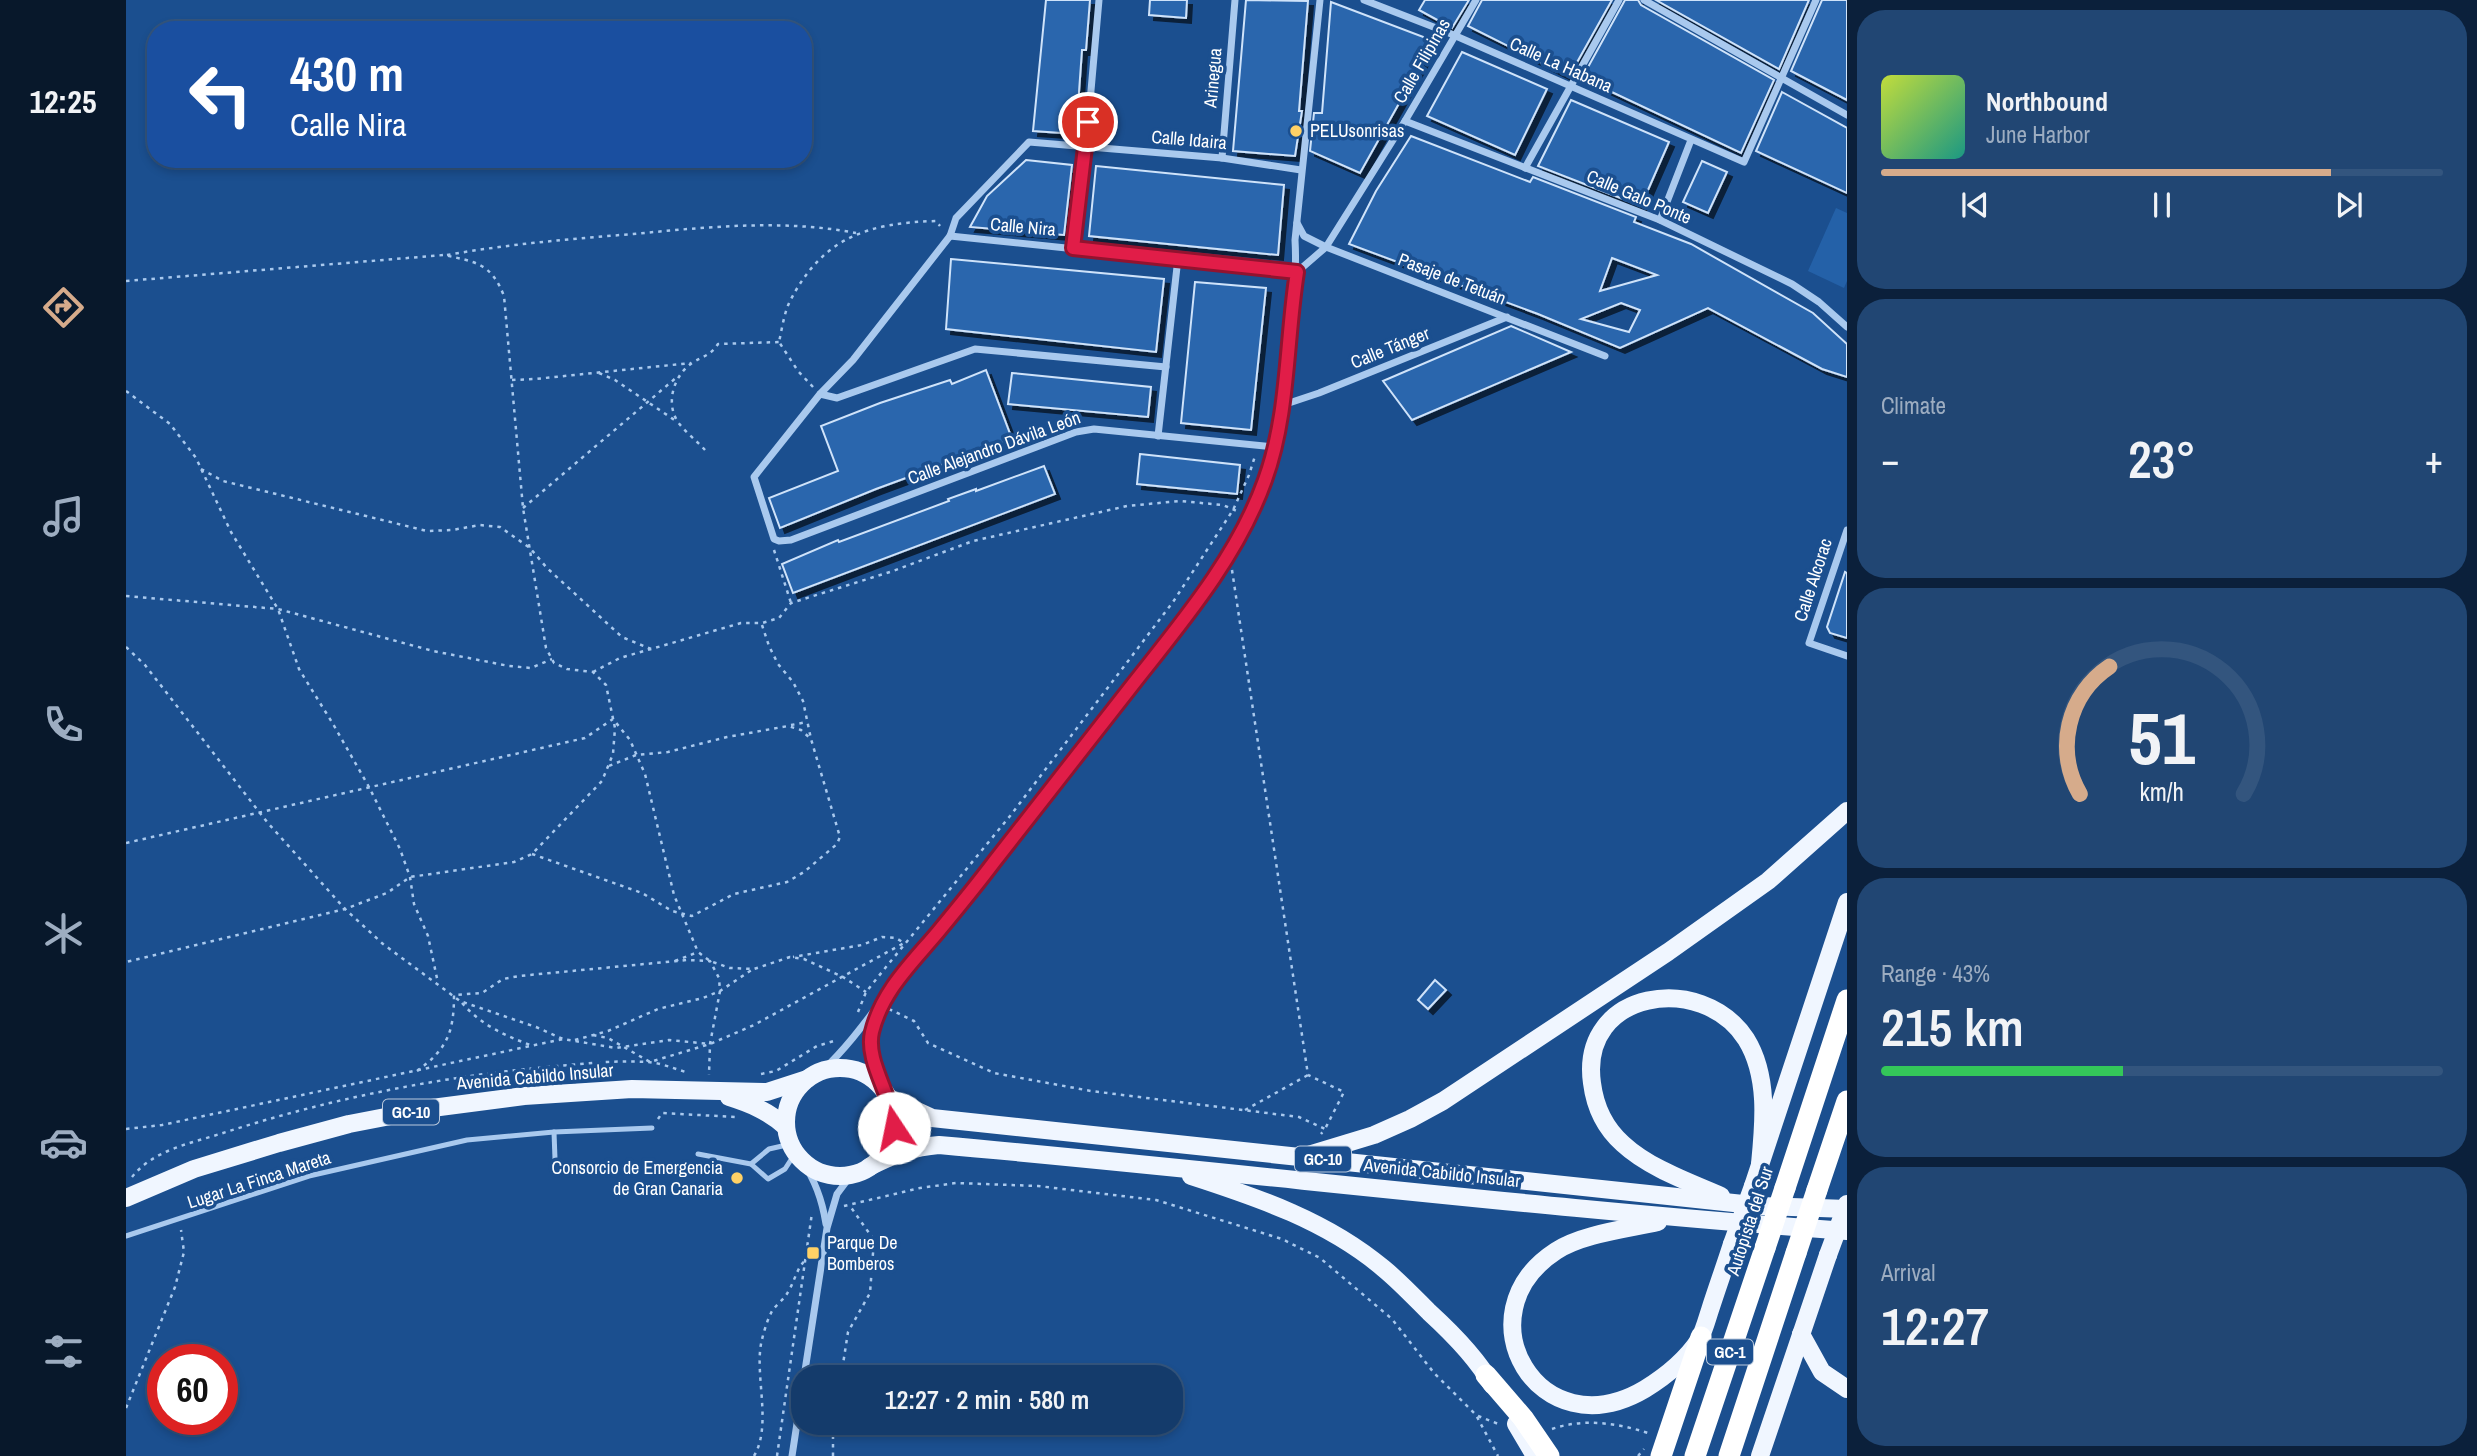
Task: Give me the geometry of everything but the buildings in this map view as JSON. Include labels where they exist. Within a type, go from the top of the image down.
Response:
[{"type":"highway","name":"Autopista del Sur","points":[[1695,1456],[1847,1000]]},
{"type":"highway","name":"GC-1","points":[[1729,1456],[1847,1101]]},
{"type":"highway","points":[[1661,1456],[1701,1337]]},
{"type":"highway","points":[[1486,1375],[1525,1429],[1549,1456]]},
{"type":"main road","points":[[1303,1157],[1374,1135],[1443,1101],[1768,881],[1847,811]]},
{"type":"main road","points":[[1675,1219],[1590,1237],[1556,1250],[1535,1269],[1516,1299],[1512,1314],[1515,1348],[1531,1377],[1550,1394],[1570,1404],[1598,1406],[1618,1402],[1664,1378],[1684,1359],[1701,1337],[1847,902]]},
{"type":"main road","points":[[1760,1164],[1764,1126],[1759,1077],[1755,1059],[1735,1026],[1708,1007],[1676,998],[1651,999],[1630,1006],[1612,1018],[1593,1044],[1591,1077],[1597,1104],[1610,1131],[1625,1146],[1666,1171],[1721,1196],[1762,1206]]},
{"type":"main road","name":"GC-10","points":[[869,1167],[852,1174],[825,1173],[812,1168],[793,1146],[787,1109],[794,1092],[807,1079],[823,1070],[838,1068],[854,1069],[868,1075],[880,1085],[889,1098]]},
{"type":"main road","name":"Avenida Cabildo Insular","points":[[126,1198],[194,1169],[279,1143],[349,1124],[432,1108],[524,1096],[632,1089],[767,1092],[807,1079]]},
{"type":"main road","name":"Avenida Cabildo Insular","points":[[709,1091],[771,1113],[793,1146]]},
{"type":"main road","points":[[869,1167],[881,1156],[889,1143],[894,1121],[889,1098]]},
{"type":"main road","name":"Avenida Cabildo Insular","points":[[889,1098],[932,1118],[1762,1206],[1847,1207]]},
{"type":"main road","name":"Avenida Cabildo Insular","points":[[869,1167],[899,1152],[921,1146],[939,1145],[1675,1219],[1847,1231]]},
{"type":"main road","points":[[1158,1165],[1291,1211],[1328,1231],[1382,1267],[1443,1325],[1486,1375]]},
{"type":"main road","points":[[1760,1456],[1828,1255],[1847,1207]]},
{"type":"main road","points":[[1801,1335],[1822,1372],[1847,1389]]},
{"type":"main road","points":[[1525,1429],[1535,1456]]},
{"type":"street","points":[[1073,248],[1086,147],[1099,0]]},
{"type":"street","name":"Arinegua","points":[[1222,159],[1235,0]]},
{"type":"street","points":[[823,1070],[849,1045],[905,970],[985,875],[1190,612],[1249,517],[1265,481],[1283,405],[1297,272],[1295,240],[1301,170],[1320,0]]},
{"type":"street","name":"Calle La Habana","points":[[1364,0],[1378,2],[1744,162],[1783,78]]},
{"type":"street","name":"Calle Filipinas","points":[[1297,272],[1326,247],[1405,121],[1476,0]]},
{"type":"street","points":[[1525,167],[1619,0]]},
{"type":"street","points":[[1644,0],[1847,115]]},
{"type":"street","points":[[1783,78],[1816,0]]},
{"type":"street","name":"Calle Galo Ponte","points":[[1405,121],[1660,220],[1792,284],[1819,302],[1847,327]]},
{"type":"street","points":[[1660,220],[1691,140]]},
{"type":"street","name":"Calle Idaira","points":[[950,236],[956,218],[1029,142],[1222,159],[1301,170]]},
{"type":"street","name":"Pasaje de Tetuán","points":[[1297,222],[1304,236],[1326,247],[1605,356]]},
{"type":"street","points":[[774,539],[754,477],[820,394],[853,360],[950,236]]},
{"type":"street","name":"Calle Nira","points":[[950,236],[1297,272]]},
{"type":"street","points":[[1158,436],[1178,258]]},
{"type":"street","name":"Calle Tánger","points":[[1283,405],[1319,393],[1507,316]]},
{"type":"street","points":[[820,394],[837,398],[975,349],[1166,367]]},
{"type":"street","name":"Calle Alejandro Dávila León","points":[[774,539],[791,540],[1076,432],[1094,429],[1275,447]]},
{"type":"street","name":"Calle Alcorac","points":[[1847,530],[1809,643],[1847,656]]},
{"type":"street","points":[[880,1004],[871,1035],[874,1058],[889,1098]]},
{"type":"street","points":[[793,1146],[814,1179],[827,1228]]},
{"type":"street","points":[[806,1365],[827,1228],[837,1194],[852,1174]]},
{"type":"street","points":[[792,1456],[795,1435]]},
{"type":"lane","name":"Lugar La Finca Mareta","points":[[126,1236],[309,1176],[467,1140],[554,1132],[652,1128]]},
{"type":"lane","points":[[554,1132],[555,1159]]},
{"type":"lane","points":[[698,1154],[751,1164],[768,1179],[785,1169],[793,1146],[769,1149],[751,1164]]},
{"type":"path","points":[[820,394],[798,371],[779,342],[789,302],[820,256],[856,233],[905,222],[936,221],[950,236]]},
{"type":"path","points":[[126,281],[444,255],[499,245],[737,225],[818,226],[856,233]]},
{"type":"path","points":[[444,255],[480,263],[498,279],[505,296],[523,508],[546,648],[554,663],[567,669],[593,672],[620,658],[741,622],[762,623],[779,618],[791,603],[893,571],[973,541],[1127,506],[1180,501],[1223,505],[1249,517]]},
{"type":"path","points":[[512,380],[691,363],[711,355],[718,344],[779,342]]},
{"type":"path","points":[[523,508],[691,363]]},
{"type":"path","points":[[598,373],[614,380],[677,421],[705,450]]},
{"type":"path","points":[[677,377],[671,397],[677,421]]},
{"type":"path","points":[[126,391],[170,424],[196,458],[231,532],[278,609],[299,669],[369,787],[401,849],[410,877],[414,904],[428,936],[438,983]]},
{"type":"path","points":[[855,1018],[866,992],[1010,816],[1173,602],[1233,510],[1255,459],[1256,445]]},
{"type":"path","points":[[201,469],[223,481],[427,531],[480,525],[500,527],[530,548],[547,568],[622,637],[651,649]]},
{"type":"path","points":[[774,539],[774,556],[791,603]]},
{"type":"path","points":[[1229,553],[1308,1075]]},
{"type":"path","points":[[126,596],[278,609],[433,651],[509,666],[531,668],[552,659]]},
{"type":"path","points":[[532,854],[642,893],[682,915],[692,916],[734,894],[787,881],[804,872],[837,844],[840,837],[838,828],[811,739],[803,701],[793,682],[778,664],[762,623]]},
{"type":"path","points":[[126,647],[145,666],[258,812],[345,909],[383,944],[454,995],[473,1016],[503,1035],[533,1046]]},
{"type":"path","points":[[126,962],[345,909],[387,892],[410,877],[514,862],[532,854],[602,781],[613,754],[615,728],[606,685],[593,672]]},
{"type":"path","points":[[126,843],[584,738],[613,719]]},
{"type":"path","points":[[613,719],[629,740],[645,774],[674,895],[698,952],[710,961],[730,968],[754,969]]},
{"type":"path","points":[[608,767],[636,755],[668,752],[727,737],[807,722]]},
{"type":"path","points":[[788,726],[801,730],[811,739]]},
{"type":"path","points":[[572,1041],[608,1031],[658,1009],[703,998],[720,991],[754,969],[789,957],[862,945],[882,937],[896,938],[904,943]]},
{"type":"path","points":[[126,1185],[143,1163],[170,1150],[326,1103],[506,1071],[592,1063],[650,1062],[710,1044],[754,1025],[904,943]]},
{"type":"path","points":[[672,963],[698,952]]},
{"type":"path","points":[[789,957],[804,959],[843,976],[866,992]]},
{"type":"path","points":[[454,995],[481,993],[503,979],[519,976],[710,961]]},
{"type":"path","points":[[593,1035],[608,1038],[650,1062],[688,1073],[709,1075],[710,1044],[720,991],[719,978],[710,961]]},
{"type":"path","points":[[416,1072],[438,1056],[451,1031],[454,995]]},
{"type":"path","points":[[460,1001],[536,1027],[563,1040]]},
{"type":"path","points":[[880,1004],[914,1021],[928,1042],[994,1073],[1091,1091],[1299,1117],[1325,1129]]},
{"type":"path","points":[[753,1076],[776,1071],[817,1046],[832,1042],[843,1035]]},
{"type":"path","points":[[126,1129],[162,1125],[563,1040],[616,1048],[669,1040],[710,1044]]},
{"type":"path","points":[[1245,1110],[1308,1075]]},
{"type":"path","points":[[1303,1157],[1325,1129],[1344,1092],[1308,1075]]},
{"type":"path","points":[[652,1128],[662,1113],[740,1118]]},
{"type":"path","points":[[834,1207],[956,1183],[1038,1186],[1156,1200],[1282,1239],[1320,1258],[1392,1319],[1434,1373],[1476,1415],[1498,1456]]},
{"type":"path","points":[[843,1365],[848,1332],[870,1293],[874,1240],[849,1205]]},
{"type":"path","points":[[777,1456],[813,1208],[823,1207]]},
{"type":"path","points":[[126,1408],[175,1287],[184,1252],[180,1220]]},
{"type":"path","points":[[754,1456],[759,1448],[761,1416],[761,1342],[772,1311],[786,1296],[797,1270],[806,1259]]},
{"type":"path","points":[[1476,1415],[1507,1427],[1544,1432],[1569,1423],[1621,1424],[1655,1435]]},
{"type":"path","points":[[832,1456],[833,1435]]},
{"type":"shaded area","points":[[1836,208],[1847,213],[1847,281],[1844,288],[1808,271]]},
{"type":"place","name":"PELUsonrisas","points":[[1296,131]]},
{"type":"place","name":"Consorcio de Emergencia de Gran Canaria","points":[[737,1178]]},
{"type":"place","name":"Parque De Bomberos","points":[[813,1253]]},
{"type":"route","points":[[894,1128],[893,1113],[874,1058],[871,1035],[880,1004],[985,875],[1190,612],[1253,509],[1275,447],[1283,405],[1297,272],[1073,248],[1088,122]]}]
